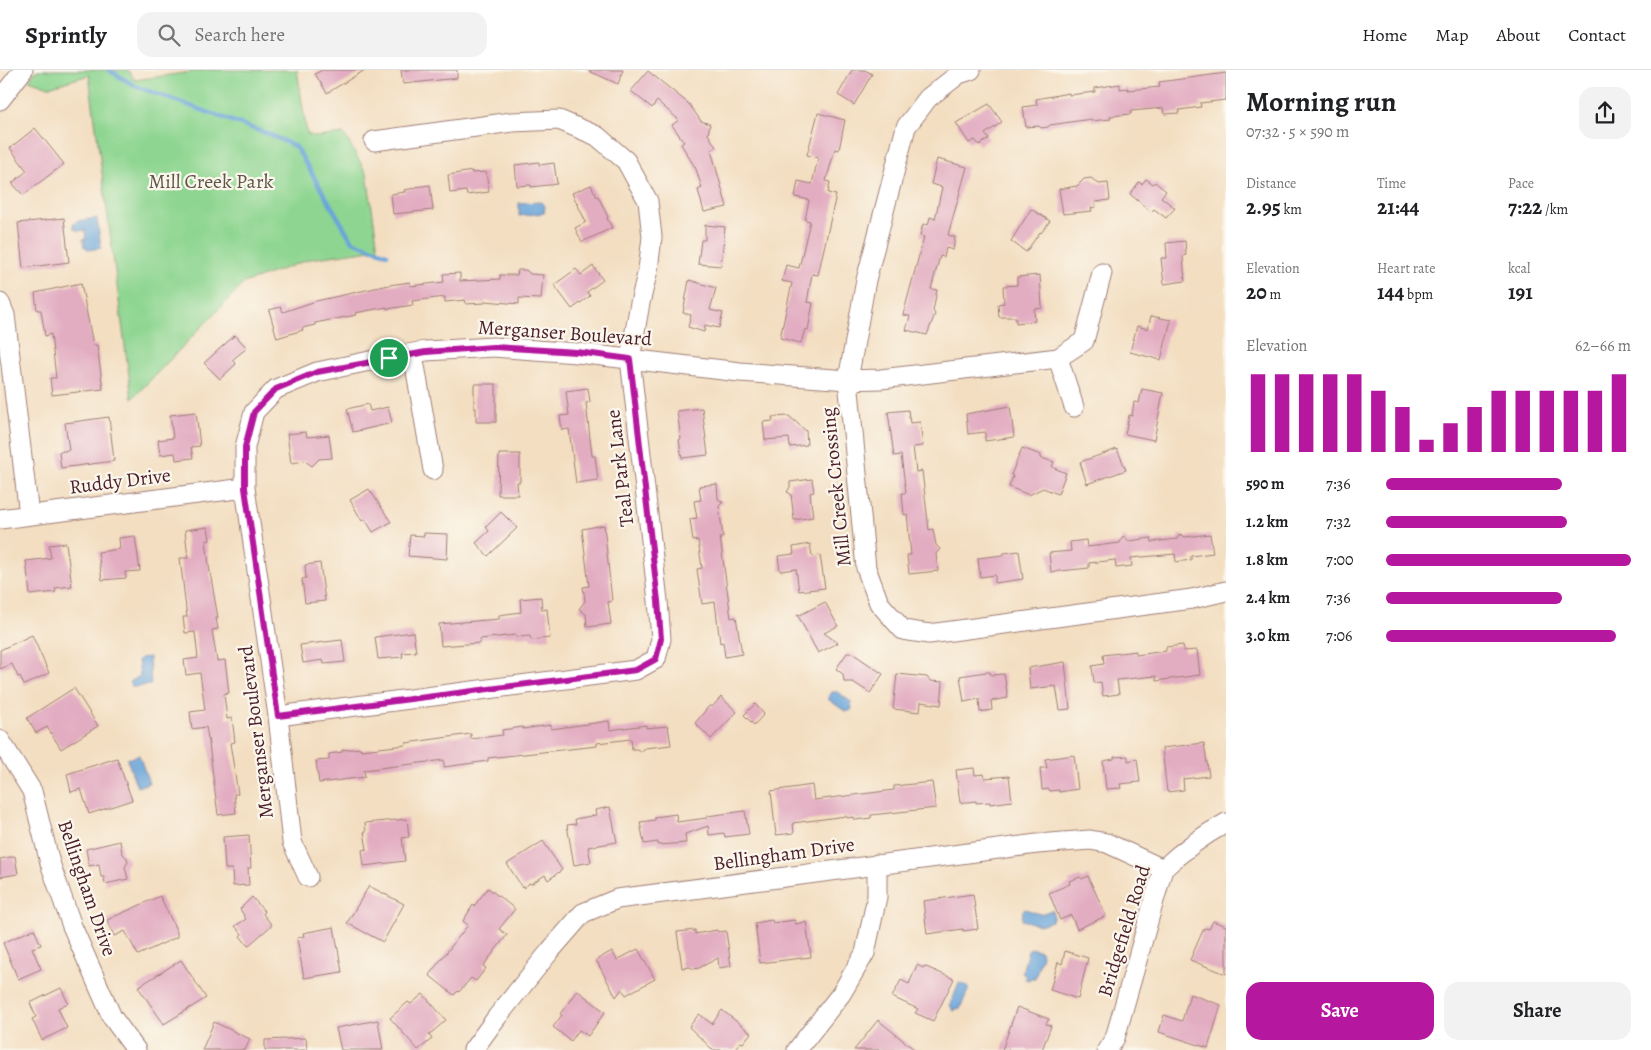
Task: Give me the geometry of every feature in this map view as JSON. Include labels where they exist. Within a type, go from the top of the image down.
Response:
[{"type":"street","points":[[0,100],[23,70]]},
{"type":"street","name":"Mill Creek Crossing","points":[[971,70],[959,74],[928,98],[906,127],[866,280],[848,380],[866,568],[879,603],[903,630],[928,634],[1192,599],[1226,591]]},
{"type":"street","name":"Teal Park Lane","points":[[278,716],[636,670],[656,659],[661,639],[630,359],[648,270],[652,237],[648,201],[626,161],[597,136],[559,120],[512,122],[374,141]]},
{"type":"street","name":"Merganser Boulevard","points":[[308,876],[292,842],[278,716],[245,488],[245,447],[254,412],[276,389],[317,372],[413,354],[493,347],[577,352],[740,372],[848,380],[881,379],[1058,358],[1084,341],[1102,273]]},
{"type":"street","points":[[0,303],[5,315],[29,514]]},
{"type":"street","points":[[413,354],[433,470]]},
{"type":"street","points":[[1058,358],[1074,407]]},
{"type":"street","name":"Ruddy Drive","points":[[0,519],[245,488]]},
{"type":"street","name":"Bellingham Drive","points":[[0,740],[32,791],[50,863],[72,926],[112,1017],[136,1050]]},
{"type":"street","name":"Bridgefield Road","points":[[1107,1050],[1114,1038],[1163,869],[1182,851],[1226,823]]},
{"type":"street","name":"Bellingham Drive","points":[[473,1050],[550,950],[583,913],[617,899],[1037,844],[1090,840],[1106,843],[1163,869]]},
{"type":"street","points":[[797,1050],[841,994],[865,954],[877,897],[877,864]]},
{"type":"green space","name":"Mill Creek Park","points":[[37,70],[128,70],[135,80],[205,70],[297,70],[307,134],[316,137],[344,134],[367,174],[378,249],[310,259],[244,283],[132,399],[89,75],[49,87],[29,80]]},
{"type":"water","points":[[542,202],[545,206],[544,213],[519,216],[519,203]]},
{"type":"water","points":[[97,218],[101,248],[88,250],[87,247],[84,247],[83,239],[86,239],[85,230],[77,231],[74,229],[73,224],[77,223],[76,221]]},
{"type":"water","points":[[149,657],[151,684],[133,687],[130,682],[140,676],[138,660]]},
{"type":"water","points":[[832,692],[838,692],[851,702],[852,709],[845,711],[829,700]]},
{"type":"water","points":[[139,755],[149,783],[137,787],[127,759]]},
{"type":"water","points":[[1023,910],[1040,914],[1052,910],[1054,918],[1052,921],[1040,925],[1022,920]]},
{"type":"water","points":[[1031,948],[1041,951],[1042,955],[1035,978],[1030,978],[1029,980],[1025,979],[1026,976],[1022,973],[1028,950]]},
{"type":"water","points":[[959,983],[969,988],[960,1009],[958,1008],[954,1011],[950,1006]]},
{"type":"building","points":[[322,70],[365,70],[327,93],[315,74]]},
{"type":"building","points":[[401,70],[457,70],[457,78],[403,84]]},
{"type":"building","points":[[587,70],[623,70],[618,84]]},
{"type":"building","points":[[852,70],[865,70],[872,74],[854,105],[838,95]]},
{"type":"building","points":[[648,71],[689,104],[701,121],[710,124],[708,134],[716,147],[711,150],[727,207],[704,212],[698,190],[702,188],[696,169],[681,144],[684,142],[672,125],[679,120],[657,101],[652,108],[631,91]]},
{"type":"building","points":[[1226,73],[1226,100],[1200,103],[1201,107],[1179,110],[1179,113],[1164,114],[1163,108],[1131,111],[1131,114],[1110,116],[1111,119],[1091,121],[1091,119],[1041,128],[1039,126],[1026,127],[1023,107],[1037,105],[1036,99],[1069,93],[1069,95],[1095,92],[1095,88],[1120,84],[1120,89],[1128,88],[1128,90],[1160,87],[1159,82]]},
{"type":"building","points":[[989,104],[1002,122],[985,134],[989,139],[979,145],[975,140],[969,143],[956,123]]},
{"type":"building","points":[[818,113],[845,120],[839,150],[835,149],[826,181],[830,182],[828,193],[836,195],[818,275],[812,274],[807,302],[813,303],[808,330],[805,329],[801,343],[780,338],[792,283],[782,281],[786,265],[799,268],[810,221],[805,220],[809,200],[795,197],[798,181],[812,184],[818,158],[807,155]]},
{"type":"building","points":[[35,128],[64,164],[23,195],[12,183],[27,171],[10,148]]},
{"type":"building","points":[[937,159],[967,167],[948,235],[955,237],[953,250],[946,248],[944,257],[940,256],[931,289],[937,290],[933,311],[935,314],[927,335],[906,330],[910,316],[903,315],[924,237],[920,236],[923,224],[928,225],[930,217],[935,219],[942,187],[931,184]]},
{"type":"building","points":[[539,162],[539,165],[554,163],[557,184],[531,187],[531,185],[517,186],[515,165]]},
{"type":"building","points":[[472,171],[472,173],[486,172],[489,192],[467,195],[466,191],[450,193],[448,175]]},
{"type":"building","points":[[1091,178],[1099,184],[1108,183],[1110,200],[1095,202],[1096,207],[1091,208],[1092,211],[1063,214],[1059,189],[1077,186],[1084,179]]},
{"type":"building","points":[[1146,179],[1153,184],[1155,182],[1166,191],[1161,197],[1175,208],[1166,218],[1154,209],[1151,212],[1130,194],[1139,182],[1142,184]]},
{"type":"building","points":[[430,185],[433,210],[393,214],[391,194]]},
{"type":"building","points":[[591,185],[612,228],[582,242],[575,228],[586,222],[572,193]]},
{"type":"building","points":[[1031,209],[1050,221],[1026,252],[1011,241]]},
{"type":"building","points":[[64,218],[69,262],[23,268],[18,223]]},
{"type":"building","points":[[705,225],[725,227],[721,266],[698,264],[701,240],[705,240]]},
{"type":"building","points":[[1185,241],[1186,255],[1183,256],[1185,281],[1164,284],[1161,258],[1167,258],[1166,243]]},
{"type":"building","points":[[593,266],[603,280],[587,292],[590,296],[572,309],[554,285],[576,269],[581,275]]},
{"type":"building","points":[[518,270],[526,270],[530,274],[543,275],[541,299],[519,298],[519,304],[485,301],[485,303],[466,304],[465,300],[445,302],[445,297],[412,301],[413,305],[387,309],[387,307],[315,323],[315,325],[302,328],[303,330],[277,338],[269,310],[281,307],[283,312],[316,301],[389,285],[410,282],[410,286],[444,282],[443,274],[460,273],[460,281],[500,279],[500,275],[517,275]]},
{"type":"building","points":[[1040,275],[1042,308],[1034,309],[1035,321],[1016,323],[1016,317],[999,317],[998,304],[1004,303],[1003,286],[1017,285],[1017,277]]},
{"type":"building","points":[[689,280],[716,288],[710,310],[723,313],[719,328],[705,325],[704,332],[688,327],[691,315],[683,313]]},
{"type":"building","points":[[81,283],[93,345],[97,345],[103,389],[52,395],[50,378],[56,378],[51,334],[45,336],[41,310],[37,310],[35,293]]},
{"type":"building","points":[[1151,316],[1171,320],[1161,360],[1130,352],[1137,326],[1148,329]]},
{"type":"building","points":[[235,335],[247,348],[232,360],[236,364],[220,379],[204,363]]},
{"type":"building","points":[[474,384],[496,384],[496,422],[476,422]]},
{"type":"building","points":[[588,388],[590,402],[586,403],[592,456],[595,456],[598,480],[576,483],[569,429],[562,430],[560,416],[569,415],[566,391]]},
{"type":"building","points":[[1142,389],[1163,393],[1154,440],[1125,434],[1129,415],[1132,416],[1134,402],[1139,403]]},
{"type":"building","points":[[368,404],[370,411],[388,407],[392,423],[353,432],[347,409]]},
{"type":"building","points":[[1010,406],[1014,437],[985,441],[985,432],[968,434],[966,414]]},
{"type":"building","points":[[702,408],[708,455],[682,458],[677,411]]},
{"type":"building","points":[[908,410],[910,423],[920,422],[923,446],[913,447],[916,472],[922,471],[929,530],[933,529],[936,545],[940,549],[936,554],[938,571],[909,574],[907,555],[911,555],[907,514],[904,515],[902,493],[906,493],[901,455],[894,456],[888,412]]},
{"type":"building","points":[[196,412],[200,446],[191,447],[193,458],[176,460],[175,453],[160,455],[158,440],[173,438],[170,415]]},
{"type":"building","points":[[789,416],[806,431],[807,445],[790,447],[789,438],[765,440],[763,422],[773,421],[772,417]]},
{"type":"building","points":[[109,417],[114,461],[61,468],[59,452],[69,450],[65,423]]},
{"type":"building","points":[[306,432],[307,437],[329,435],[332,458],[319,459],[312,466],[305,461],[291,463],[287,434]]},
{"type":"building","points":[[1022,448],[1041,455],[1041,458],[1054,462],[1052,467],[1066,473],[1058,494],[1043,488],[1029,495],[1009,487],[1013,476],[1011,475]]},
{"type":"building","points":[[1117,449],[1126,470],[1087,484],[1080,462]]},
{"type":"building","points":[[499,454],[520,454],[520,482],[517,482],[518,495],[498,495]]},
{"type":"building","points":[[812,479],[814,492],[810,493],[813,517],[794,520],[791,494],[787,492],[790,482]]},
{"type":"building","points":[[717,484],[718,499],[723,502],[719,506],[723,537],[720,537],[731,618],[736,617],[742,654],[725,657],[723,642],[720,643],[715,602],[702,604],[697,569],[702,568],[698,540],[693,541],[690,519],[697,518],[694,501],[701,500],[699,486]]},
{"type":"building","points":[[369,489],[391,522],[373,532],[365,519],[362,521],[350,500]]},
{"type":"building","points":[[501,512],[517,528],[488,556],[476,543],[489,531],[486,527]]},
{"type":"building","points":[[604,525],[612,601],[608,602],[611,624],[587,627],[586,614],[579,609],[585,601],[583,587],[589,586],[582,529]]},
{"type":"building","points":[[208,527],[210,540],[206,541],[218,618],[216,618],[218,629],[212,630],[217,661],[225,660],[229,693],[224,694],[227,719],[232,718],[235,742],[230,743],[238,794],[234,794],[236,813],[218,815],[206,727],[192,729],[190,712],[205,710],[200,673],[186,675],[184,660],[198,658],[195,632],[185,633],[183,617],[187,617],[180,558],[188,558],[185,530]]},
{"type":"building","points":[[424,533],[448,534],[447,559],[408,556],[410,535],[424,536]]},
{"type":"building","points":[[1180,534],[1185,537],[1210,534],[1213,553],[1191,556],[1191,560],[1176,562],[1175,554],[1131,558],[1132,566],[1116,568],[1115,560],[1089,563],[1089,568],[1051,572],[1049,553],[1071,551],[1070,542],[1086,540],[1087,547],[1120,543],[1123,536],[1129,541],[1151,538],[1152,542],[1177,539]]},
{"type":"building","points":[[135,536],[140,571],[125,572],[126,578],[102,580],[98,552],[120,549],[119,538]]},
{"type":"building","points":[[66,543],[72,586],[55,588],[56,592],[30,595],[26,561],[51,558],[49,545]]},
{"type":"building","points":[[810,544],[812,556],[820,555],[825,588],[799,591],[796,569],[780,571],[778,556],[794,554],[793,547]]},
{"type":"building","points":[[1019,551],[1023,579],[995,583],[995,575],[980,577],[978,558]]},
{"type":"building","points":[[320,563],[325,601],[305,603],[302,579],[306,578],[305,565]]},
{"type":"building","points":[[541,597],[542,610],[547,609],[550,638],[531,640],[530,636],[516,637],[516,635],[480,639],[480,643],[441,646],[439,624],[499,619],[499,615],[521,612],[520,599]]},
{"type":"building","points":[[825,602],[838,626],[824,633],[838,643],[818,653],[797,614],[800,615]]},
{"type":"building","points":[[413,632],[416,652],[402,653],[403,657],[378,659],[375,637]]},
{"type":"building","points":[[32,635],[49,673],[24,685],[12,664],[0,669],[0,650]]},
{"type":"building","points":[[342,640],[345,662],[324,664],[323,660],[303,663],[300,645]]},
{"type":"building","points":[[1183,645],[1184,651],[1197,650],[1200,675],[1156,681],[1156,676],[1117,680],[1119,694],[1103,696],[1101,682],[1094,683],[1092,666],[1104,664],[1103,655],[1136,651],[1136,655],[1166,651],[1166,647]]},
{"type":"building","points":[[847,653],[852,653],[883,674],[870,693],[853,682],[844,682],[843,674],[836,669]]},
{"type":"building","points":[[1065,662],[1070,709],[1060,710],[1056,686],[1030,689],[1028,668]]},
{"type":"building","points":[[990,672],[991,675],[1004,674],[1008,698],[991,701],[992,710],[980,712],[979,699],[964,702],[960,676]]},
{"type":"building","points":[[897,674],[927,677],[930,681],[943,682],[941,705],[921,702],[920,712],[893,709]]},
{"type":"building","points":[[74,688],[98,726],[61,749],[47,727],[36,733],[27,718]]},
{"type":"building","points":[[721,697],[737,712],[711,739],[695,723],[710,705],[712,707]]},
{"type":"building","points":[[755,704],[764,714],[754,725],[744,715]]},
{"type":"building","points":[[609,721],[610,730],[646,725],[646,728],[668,726],[671,745],[645,748],[641,752],[637,749],[632,749],[631,739],[597,743],[597,746],[488,758],[488,761],[444,767],[444,760],[364,770],[365,777],[319,783],[316,761],[329,760],[329,754],[342,752],[342,750],[406,745],[406,743],[471,734],[471,739],[503,735],[502,730],[523,727],[523,729],[551,725],[551,729]]},
{"type":"building","points":[[1204,743],[1209,776],[1183,779],[1184,790],[1167,792],[1162,748]]},
{"type":"building","points":[[1074,755],[1078,789],[1059,792],[1059,790],[1042,790],[1040,768],[1047,768],[1045,759]]},
{"type":"building","points":[[1128,756],[1128,761],[1137,759],[1140,782],[1120,784],[1121,788],[1106,789],[1103,761],[1114,759],[1114,757]]},
{"type":"building","points":[[117,758],[132,800],[89,814],[81,789],[71,792],[67,774]]},
{"type":"building","points":[[974,768],[975,775],[984,774],[985,778],[1009,776],[1012,801],[990,804],[990,802],[976,803],[976,801],[960,803],[956,770]]},
{"type":"building","points":[[932,782],[936,808],[871,815],[871,818],[855,820],[854,817],[847,818],[846,816],[793,823],[794,833],[776,835],[771,791],[812,785],[814,800],[894,790],[894,786]]},
{"type":"building","points":[[610,807],[617,842],[588,847],[591,862],[574,865],[567,825],[576,824],[575,819],[596,815],[595,810]]},
{"type":"building","points":[[745,811],[749,834],[725,837],[724,833],[709,835],[708,826],[685,834],[686,843],[658,845],[658,842],[644,844],[640,822],[655,820],[655,817],[676,814],[677,822]]},
{"type":"building","points":[[407,819],[409,837],[402,838],[405,861],[364,866],[362,850],[367,849],[364,832],[366,832],[365,823]]},
{"type":"building","points":[[249,835],[251,868],[248,868],[249,885],[233,886],[232,869],[225,869],[223,837]]},
{"type":"building","points":[[120,841],[122,853],[128,862],[125,867],[128,879],[105,884],[104,877],[101,877],[99,864],[89,866],[86,849]]},
{"type":"building","points":[[543,841],[562,870],[548,880],[545,875],[523,888],[507,864]]},
{"type":"building","points":[[15,856],[18,874],[0,877],[0,859]]},
{"type":"building","points":[[1088,876],[1106,916],[1077,929],[1071,915],[1060,920],[1049,893],[1070,884],[1069,881]]},
{"type":"building","points":[[369,886],[404,904],[383,942],[347,923]]},
{"type":"building","points":[[488,888],[515,909],[499,929],[507,935],[483,966],[486,968],[476,981],[471,978],[454,995],[429,975],[468,925],[463,921],[473,905]]},
{"type":"building","points":[[973,894],[978,929],[927,934],[923,901]]},
{"type":"building","points":[[160,896],[177,932],[177,937],[138,955],[125,931],[114,936],[107,920]]},
{"type":"building","points":[[252,897],[265,912],[263,914],[272,925],[248,946],[240,936],[242,934],[235,926],[246,919],[240,909]]},
{"type":"building","points":[[772,920],[773,923],[795,920],[795,924],[806,922],[811,957],[760,963],[755,923]]},
{"type":"building","points":[[1213,921],[1226,926],[1226,974],[1190,960],[1204,928],[1209,929]]},
{"type":"building","points":[[334,927],[342,972],[304,978],[297,938],[304,936],[303,933]]},
{"type":"building","points":[[34,929],[41,945],[32,948],[41,969],[18,979],[3,943]]},
{"type":"building","points":[[695,930],[695,934],[717,930],[718,932],[726,931],[731,966],[719,968],[718,958],[699,968],[682,968],[677,932]]},
{"type":"building","points":[[638,949],[655,979],[626,995],[622,989],[616,997],[596,960],[612,951],[617,960]]},
{"type":"building","points":[[1065,951],[1088,958],[1078,999],[1050,990],[1058,962],[1062,964]]},
{"type":"building","points":[[181,960],[206,998],[164,1024],[138,987]]},
{"type":"building","points":[[917,965],[923,968],[924,966],[954,979],[933,1021],[915,1013],[918,1009],[892,997],[901,980],[909,984]]},
{"type":"building","points":[[61,988],[68,1003],[58,1008],[67,1028],[42,1040],[32,1019],[36,1017],[30,1003]]},
{"type":"building","points":[[577,990],[605,1012],[588,1036],[579,1030],[571,1041],[553,1027]]},
{"type":"building","points":[[423,994],[446,1020],[429,1035],[432,1039],[418,1050],[390,1018],[408,1002],[411,1004]]},
{"type":"building","points":[[1190,994],[1221,1005],[1208,1048],[1159,1032],[1164,1015],[1182,1021]]},
{"type":"building","points":[[1017,1007],[1049,1019],[1046,1024],[1051,1026],[1042,1050],[1002,1050]]},
{"type":"building","points":[[722,1010],[751,1033],[734,1050],[713,1050],[689,1027],[699,1014],[712,1024]]},
{"type":"building","points":[[378,1020],[383,1050],[341,1050],[336,1028]]},
{"type":"building","points":[[878,1020],[915,1050],[854,1050]]},
{"type":"building","points":[[214,1022],[250,1039],[245,1050],[202,1050]]},
{"type":"building","points":[[306,1038],[307,1050],[265,1050],[265,1040]]},
{"type":"waterway","points":[[109,70],[135,86],[271,135],[296,147],[352,241],[387,254]]},
{"type":"route","points":[[493,347],[577,352],[630,359],[658,601],[661,639],[656,659],[636,670],[278,716],[245,488],[245,447],[254,412],[276,389],[317,372],[389,358],[426,352],[493,347]]}]
